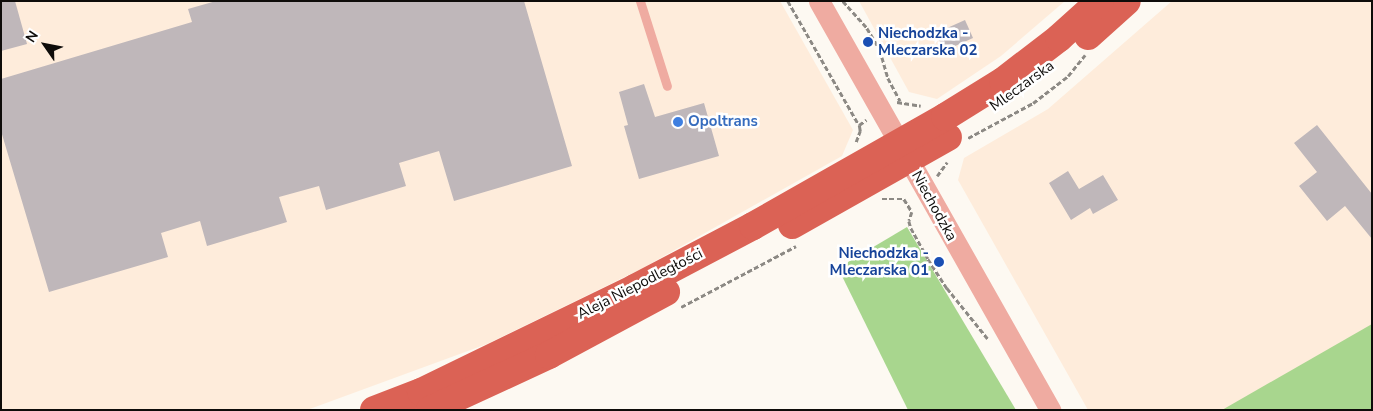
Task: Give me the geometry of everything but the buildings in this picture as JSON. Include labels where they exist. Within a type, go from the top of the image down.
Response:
[{"type":"main road","name":"Mleczarska","points":[[903,151],[1003,81],[1059,38],[1100,1]]},
{"type":"main road","name":"Mleczarska","points":[[903,151],[955,133],[1014,94],[1070,51],[1127,1]]},
{"type":"main road","name":"Aleja Niepodległości","points":[[374,410],[421,392],[634,288],[903,151]]},
{"type":"main road","name":"Aleja Niepodległości","points":[[430,410],[549,355],[848,195],[903,151]]},
{"type":"street","name":"Niechodzka","points":[[819,1],[1050,410]]},
{"type":"lane","points":[[640,1],[667,86]]},
{"type":"path","points":[[788,1],[859,125]]},
{"type":"path","points":[[843,1],[871,35],[880,50],[888,78],[900,101]]},
{"type":"path","points":[[967,139],[1033,103],[1068,76],[1088,52]]},
{"type":"path","points":[[875,199],[904,199],[912,212],[909,221],[910,228],[928,259],[947,288],[992,345]]},
{"type":"shaded area","points":[[1,1],[780,1],[853,130],[842,156],[641,269],[487,344],[307,410],[1,410]]},
{"type":"shaded area","points":[[859,1],[1065,1],[1001,56],[937,99],[909,92]]},
{"type":"shaded area","points":[[1172,1],[1372,1],[1372,410],[1088,410],[958,180],[964,158],[1048,109]]},
{"type":"green space","points":[[907,227],[1016,410],[908,410],[838,268]]},
{"type":"green space","points":[[1372,324],[1372,410],[1222,410]]},
{"type":"place","name":"Niechodzka - Mleczarska 02","points":[[868,42]]},
{"type":"place","name":"Opoltrans","points":[[678,122]]},
{"type":"place","name":"Niechodzka - Mleczarska 01","points":[[939,262]]}]
